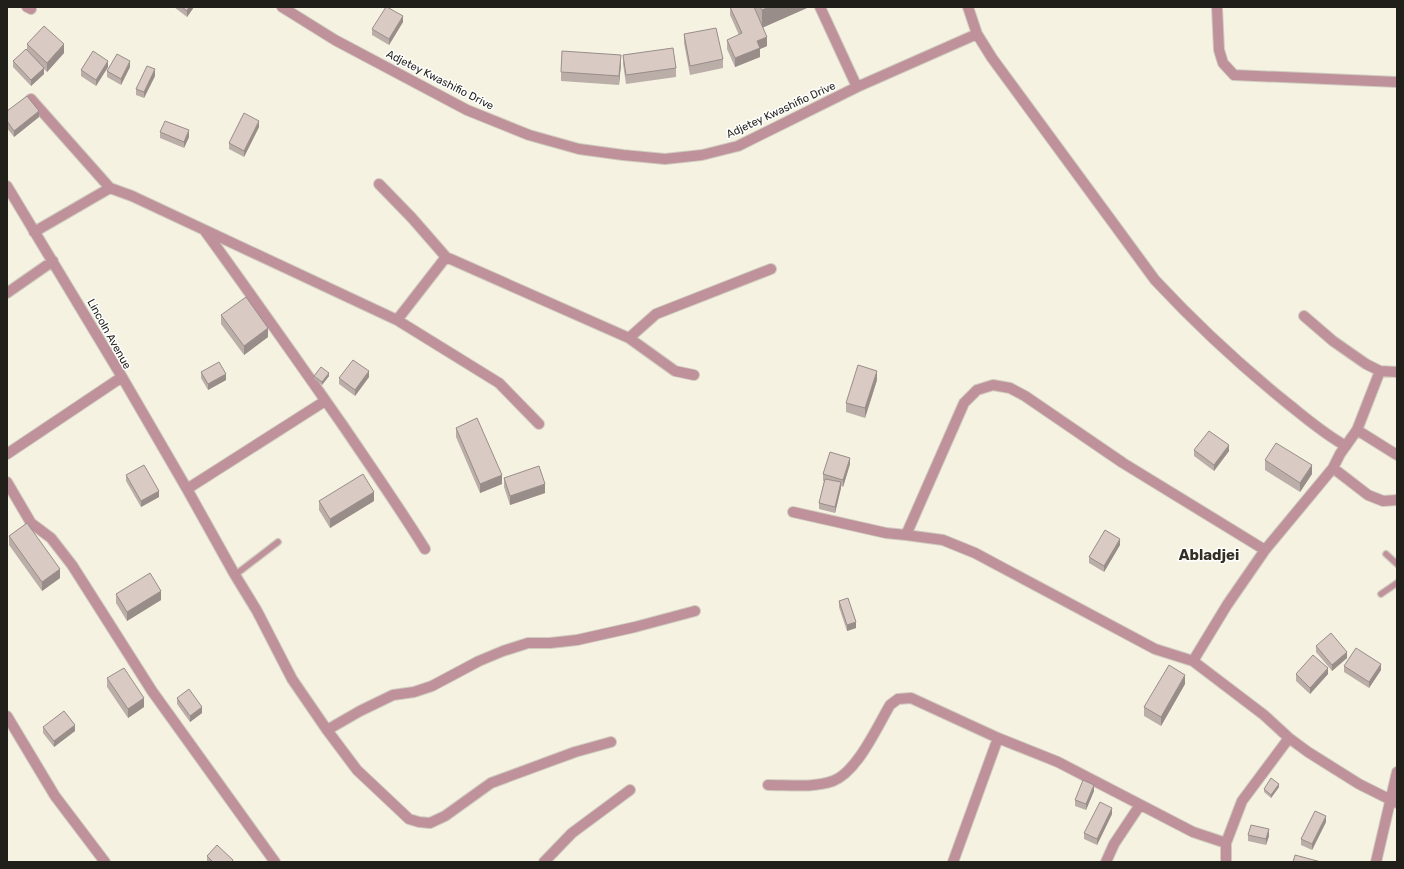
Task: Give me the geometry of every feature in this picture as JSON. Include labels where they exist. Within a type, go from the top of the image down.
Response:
[{"type":"street","name":"Adjetey Kwashifio Drive","points":[[282,7],[335,40],[467,110],[529,135],[579,149],[665,159],[702,155],[738,146],[858,87],[977,34]]},
{"type":"street","points":[[820,7],[858,87]]},
{"type":"street","points":[[968,7],[977,34],[992,58],[1155,280],[1221,347],[1266,386],[1328,436],[1346,446]]},
{"type":"street","points":[[1217,7],[1219,50],[1223,63],[1234,74],[1397,82]]},
{"type":"street","points":[[31,99],[110,188],[132,196],[398,320],[499,383],[539,424]]},
{"type":"street","points":[[379,184],[412,218],[446,257],[629,338],[674,371],[694,374]]},
{"type":"street","name":"Lincoln Avenue","points":[[7,186],[122,377],[7,454]]},
{"type":"street","points":[[34,232],[110,188]]},
{"type":"street","points":[[204,229],[253,297],[408,521],[425,549]]},
{"type":"street","points":[[398,320],[446,257]]},
{"type":"street","points":[[7,293],[53,261]]},
{"type":"street","points":[[629,338],[656,314],[771,269]]},
{"type":"street","points":[[1304,316],[1333,341],[1366,364],[1380,371],[1397,372]]},
{"type":"street","points":[[1193,661],[1227,605],[1265,550],[1333,468],[1340,454],[1357,430],[1380,371]]},
{"type":"street","points":[[122,377],[257,611],[292,679],[357,770],[409,819],[419,822],[430,822],[445,816],[491,783],[575,752],[611,742]]},
{"type":"street","points":[[906,535],[964,403],[977,390],[993,385],[1010,388],[1025,396],[1123,463],[1265,550]]},
{"type":"street","points":[[187,489],[325,401]]},
{"type":"street","points":[[1357,430],[1397,455]]},
{"type":"street","points":[[1333,468],[1368,495],[1383,501],[1397,500]]},
{"type":"street","points":[[7,482],[31,523],[51,538],[72,565],[152,690],[275,862]]},
{"type":"street","points":[[793,512],[886,533],[943,540],[974,553],[1155,649],[1193,661],[1264,715],[1289,738],[1308,752],[1359,784],[1394,801]]},
{"type":"street","points":[[327,730],[360,711],[393,695],[414,692],[432,686],[479,661],[502,651],[528,643],[550,643],[577,640],[635,627],[695,611]]},
{"type":"street","points":[[768,785],[813,785],[833,781],[847,773],[858,760],[890,705],[898,699],[911,698],[998,738],[1058,762],[1192,832],[1226,843]]},
{"type":"street","points":[[7,716],[55,796],[105,862]]},
{"type":"street","points":[[953,862],[998,738]]},
{"type":"street","points":[[1226,862],[1226,843],[1242,801],[1289,738]]},
{"type":"street","points":[[1376,862],[1394,801],[1397,772]]},
{"type":"street","points":[[544,862],[572,833],[630,790]]},
{"type":"street","points":[[1106,862],[1114,844],[1140,805]]},
{"type":"lane","points":[[235,575],[278,542]]},
{"type":"lane","points":[[1386,554],[1397,564]]},
{"type":"lane","points":[[1381,594],[1397,583]]},
{"type":"building","points":[[182,7],[189,7],[187,11]]},
{"type":"building","points":[[386,7],[403,16],[389,39],[372,29]]},
{"type":"building","points":[[730,7],[754,7],[767,37],[757,41],[760,48],[735,58],[727,40],[742,33]]},
{"type":"building","points":[[760,7],[769,7],[762,10]]},
{"type":"building","points":[[44,26],[64,44],[47,63],[27,44]]},
{"type":"building","points":[[716,28],[723,59],[690,66],[684,34]]},
{"type":"building","points":[[673,48],[676,68],[626,75],[623,55]]},
{"type":"building","points":[[26,49],[44,68],[31,80],[13,61]]},
{"type":"building","points":[[93,51],[108,61],[96,80],[81,70]]},
{"type":"building","points":[[562,51],[621,55],[619,76],[561,72]]},
{"type":"building","points":[[117,54],[130,61],[121,79],[107,71]]},
{"type":"building","points":[[147,66],[155,69],[144,92],[136,89]]},
{"type":"building","points":[[27,96],[39,111],[14,131],[7,121],[7,111]]},
{"type":"building","points":[[244,113],[259,121],[244,151],[229,143]]},
{"type":"building","points":[[165,121],[189,130],[184,142],[160,132]]},
{"type":"building","points":[[246,297],[268,328],[244,346],[221,315]]},
{"type":"building","points":[[353,360],[369,371],[355,390],[339,378]]},
{"type":"building","points":[[219,362],[226,374],[208,384],[201,372]]},
{"type":"building","points":[[858,365],[877,371],[865,408],[846,403]]},
{"type":"building","points":[[321,367],[329,373],[322,382],[314,376]]},
{"type":"building","points":[[477,418],[502,475],[480,484],[456,428]]},
{"type":"building","points":[[1209,431],[1229,445],[1214,465],[1194,450]]},
{"type":"building","points":[[1276,443],[1312,465],[1300,483],[1265,460]]},
{"type":"building","points":[[830,452],[850,458],[843,480],[823,474]]},
{"type":"building","points":[[144,465],[159,491],[141,501],[126,475]]},
{"type":"building","points":[[539,466],[545,484],[510,496],[504,478]]},
{"type":"building","points":[[363,474],[374,492],[330,519],[319,501]]},
{"type":"building","points":[[825,479],[841,482],[835,507],[819,503]]},
{"type":"building","points":[[27,523],[60,569],[42,582],[9,536]]},
{"type":"building","points":[[1105,530],[1120,539],[1104,566],[1089,557]]},
{"type":"building","points":[[150,573],[161,591],[127,612],[116,594]]},
{"type":"building","points":[[848,598],[856,622],[847,625],[839,601]]},
{"type":"building","points":[[1331,633],[1347,652],[1332,665],[1316,646]]},
{"type":"building","points":[[1356,648],[1381,664],[1369,682],[1344,666]]},
{"type":"building","points":[[1313,655],[1328,668],[1310,688],[1296,674]]},
{"type":"building","points":[[1169,665],[1185,675],[1161,717],[1144,707]]},
{"type":"building","points":[[124,668],[144,698],[128,709],[107,678]]},
{"type":"building","points":[[189,689],[202,707],[190,716],[177,698]]},
{"type":"building","points":[[64,711],[75,725],[54,741],[43,727]]},
{"type":"building","points":[[1271,778],[1279,784],[1271,795],[1264,789]]},
{"type":"building","points":[[1083,780],[1094,785],[1086,804],[1075,800]]},
{"type":"building","points":[[1100,802],[1112,808],[1097,839],[1084,833]]},
{"type":"building","points":[[1315,811],[1326,816],[1312,844],[1301,839]]},
{"type":"building","points":[[1251,825],[1269,829],[1266,839],[1248,835]]},
{"type":"building","points":[[217,845],[233,860],[232,862],[213,862],[207,856]]},
{"type":"building","points":[[1295,855],[1321,862],[1293,862]]},
{"type":"district","name":"Abladjei","points":[[1209,555]]}]
